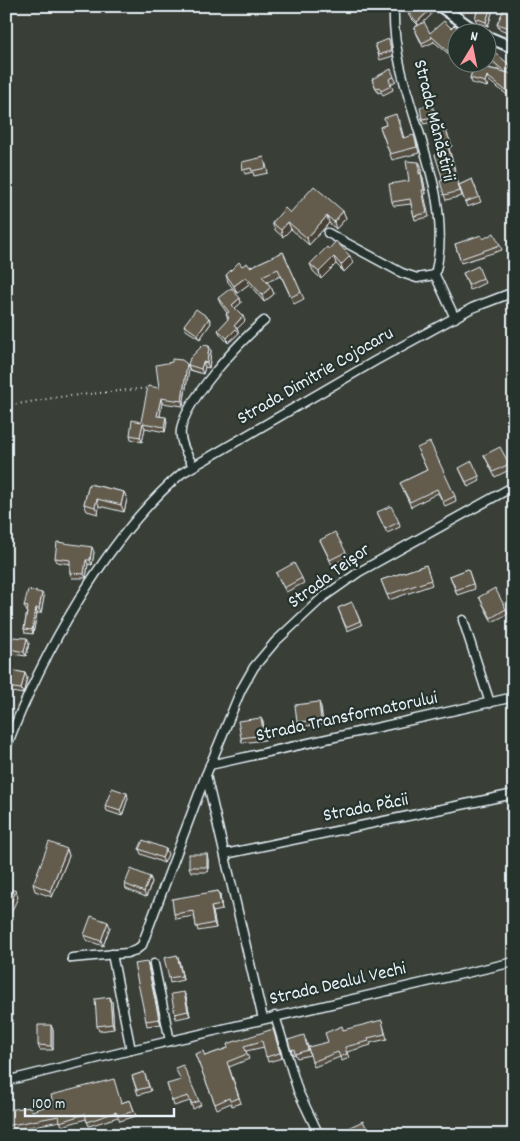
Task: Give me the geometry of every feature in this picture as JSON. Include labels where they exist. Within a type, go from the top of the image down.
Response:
[{"type":"street","name":"Strada Mănăstirii","points":[[394,6],[400,66],[424,141],[439,216],[441,242],[435,274]]},
{"type":"street","points":[[440,6],[463,22]]},
{"type":"street","points":[[498,42],[513,49]]},
{"type":"street","points":[[328,233],[402,273],[418,278],[435,274],[455,318]]},
{"type":"street","points":[[510,293],[514,300]]},
{"type":"street","name":"Strada Dimitrie Cojocaru","points":[[6,748],[46,659],[99,570],[137,517],[159,492],[193,466],[376,360],[455,318],[510,293]]},
{"type":"street","points":[[193,466],[180,432],[184,419],[213,375],[244,338],[264,322]]},
{"type":"street","name":"Strada Teișor","points":[[72,958],[136,950],[142,945],[206,775],[241,690],[254,667],[294,622],[322,598],[359,572],[514,486]]},
{"type":"street","points":[[463,620],[490,703]]},
{"type":"street","name":"Strada Transformatorului","points":[[210,765],[514,698]]},
{"type":"street","points":[[206,775],[264,1019]]},
{"type":"street","name":"Strada Păcii","points":[[225,854],[514,794]]},
{"type":"street","points":[[112,954],[131,1050]]},
{"type":"street","name":"Strada Dealul Vechi","points":[[6,1081],[274,1016],[514,962]]},
{"type":"street","points":[[154,964],[170,1041]]},
{"type":"street","points":[[274,1016],[298,1091],[319,1135]]},
{"type":"path","points":[[6,406],[59,397],[151,388]]},
{"type":"building","points":[[413,6],[426,6],[430,10],[417,22],[408,12]]},
{"type":"building","points":[[479,6],[491,6],[486,22],[475,18]]},
{"type":"building","points":[[504,9],[514,13],[514,29],[498,24]]},
{"type":"building","points":[[444,21],[448,25],[448,51],[431,36],[432,38],[422,43],[414,28],[424,22],[430,33]]},
{"type":"building","points":[[389,39],[391,51],[379,55],[375,44]]},
{"type":"building","points":[[498,55],[511,66],[506,73],[498,66]]},
{"type":"building","points":[[391,69],[394,77],[389,79],[391,86],[381,91],[379,87],[376,88],[372,79]]},
{"type":"building","points":[[498,70],[509,73],[514,77],[514,97],[487,76],[485,82],[470,78],[472,72],[498,72]]},
{"type":"building","points":[[432,104],[435,117],[422,119],[420,107]]},
{"type":"building","points":[[396,114],[403,138],[414,135],[417,147],[390,154],[380,127],[386,125],[384,118]]},
{"type":"building","points":[[446,131],[450,141],[447,143],[460,191],[444,195],[440,181],[443,180],[435,155],[440,153],[433,136]]},
{"type":"building","points":[[264,157],[266,168],[252,171],[251,168],[243,170],[242,162]]},
{"type":"building","points":[[406,161],[419,162],[419,174],[421,173],[424,190],[422,190],[427,213],[414,216],[410,199],[392,202],[389,184],[409,181]]},
{"type":"building","points":[[472,179],[479,197],[465,202],[459,185]]},
{"type":"building","points":[[314,186],[343,211],[334,222],[327,216],[307,238],[288,222],[281,230],[272,223],[285,208],[290,213]]},
{"type":"building","points":[[494,233],[500,245],[460,259],[455,244],[481,235],[483,239]]},
{"type":"building","points":[[336,241],[350,256],[341,265],[334,257],[319,272],[310,264]]},
{"type":"building","points":[[283,252],[301,292],[291,297],[278,269],[262,276],[271,287],[262,295],[246,277],[234,286],[226,275],[239,262],[242,266],[247,263],[250,267]]},
{"type":"building","points":[[478,266],[483,278],[469,285],[463,273]]},
{"type":"building","points":[[231,288],[240,298],[232,305],[243,316],[234,326],[237,328],[227,338],[218,330],[229,318],[226,314],[229,312],[218,298]]},
{"type":"building","points":[[196,309],[209,318],[198,335],[184,325]]},
{"type":"building","points":[[203,345],[209,346],[207,363],[203,362],[201,369],[188,365],[190,358]]},
{"type":"building","points":[[172,359],[182,360],[187,364],[182,401],[161,398],[157,416],[166,417],[164,427],[143,423],[140,437],[130,435],[132,420],[141,422],[148,386],[159,388],[156,365],[172,362]]},
{"type":"building","points":[[430,442],[455,496],[443,502],[437,489],[410,502],[400,483],[427,470],[417,448]]},
{"type":"building","points":[[500,447],[509,464],[493,472],[484,455]]},
{"type":"building","points":[[472,461],[479,476],[466,482],[459,468]]},
{"type":"building","points":[[89,484],[124,492],[121,505],[97,499],[95,507],[84,504]]},
{"type":"building","points":[[391,506],[399,522],[385,529],[377,512]]},
{"type":"building","points":[[335,532],[346,552],[330,560],[320,540]]},
{"type":"building","points":[[57,542],[92,547],[90,560],[86,560],[84,574],[70,573],[70,560],[55,558]]},
{"type":"building","points":[[294,563],[302,578],[284,588],[276,573]]},
{"type":"building","points":[[426,565],[431,580],[387,595],[381,580]]},
{"type":"building","points":[[468,569],[473,584],[456,590],[450,576]]},
{"type":"building","points":[[495,588],[506,609],[491,618],[479,597]]},
{"type":"building","points":[[28,590],[42,593],[39,609],[36,608],[32,630],[24,629],[28,607],[24,606]]},
{"type":"building","points":[[352,602],[360,621],[346,627],[338,608]]},
{"type":"building","points":[[13,637],[27,638],[24,652],[10,649]]},
{"type":"building","points":[[6,666],[7,669],[25,673],[21,689],[6,687]]},
{"type":"building","points":[[319,702],[321,720],[297,722],[295,705]]},
{"type":"building","points":[[261,718],[264,735],[241,738],[238,721]]},
{"type":"building","points":[[112,788],[127,793],[120,811],[105,806]]},
{"type":"building","points":[[143,840],[166,849],[162,858],[139,849]]},
{"type":"building","points":[[49,842],[67,849],[50,891],[33,884]]},
{"type":"building","points":[[189,854],[207,854],[207,867],[189,867]]},
{"type":"building","points":[[131,869],[150,877],[144,892],[125,884]]},
{"type":"building","points":[[6,887],[16,891],[6,913]]},
{"type":"building","points":[[218,891],[221,905],[211,907],[214,923],[196,927],[194,911],[174,914],[172,899]]},
{"type":"building","points":[[91,916],[108,922],[101,941],[84,935]]},
{"type":"building","points":[[177,955],[182,976],[169,978],[164,958]]},
{"type":"building","points":[[147,962],[159,1019],[146,1021],[134,964]]},
{"type":"building","points":[[184,992],[188,1011],[175,1014],[171,994]]},
{"type":"building","points":[[110,997],[112,1024],[97,1026],[95,999]]},
{"type":"building","points":[[382,1020],[385,1034],[368,1038],[369,1041],[345,1047],[347,1054],[340,1057],[338,1052],[312,1062],[308,1047],[328,1042],[325,1033],[342,1026],[343,1030]]},
{"type":"building","points":[[38,1025],[51,1025],[51,1046],[38,1045]]},
{"type":"building","points":[[273,1029],[280,1053],[266,1057],[262,1041],[244,1046],[247,1054],[227,1062],[239,1098],[230,1101],[229,1098],[215,1104],[195,1054],[203,1051],[205,1056],[228,1048],[227,1044]]},
{"type":"building","points":[[304,1035],[308,1050],[295,1054],[294,1049],[291,1050],[288,1040]]},
{"type":"building","points":[[183,1065],[199,1101],[192,1104],[188,1096],[172,1101],[167,1084],[181,1080],[175,1068]]},
{"type":"building","points":[[144,1072],[149,1087],[137,1090],[132,1076]]},
{"type":"building","points":[[114,1079],[121,1103],[130,1100],[134,1111],[118,1116],[116,1112],[87,1122],[85,1114],[60,1122],[59,1116],[6,1126],[6,1110],[31,1107],[32,1111],[53,1104],[51,1095]]},
{"type":"building","points":[[363,1121],[370,1135],[354,1135],[350,1127]]}]
